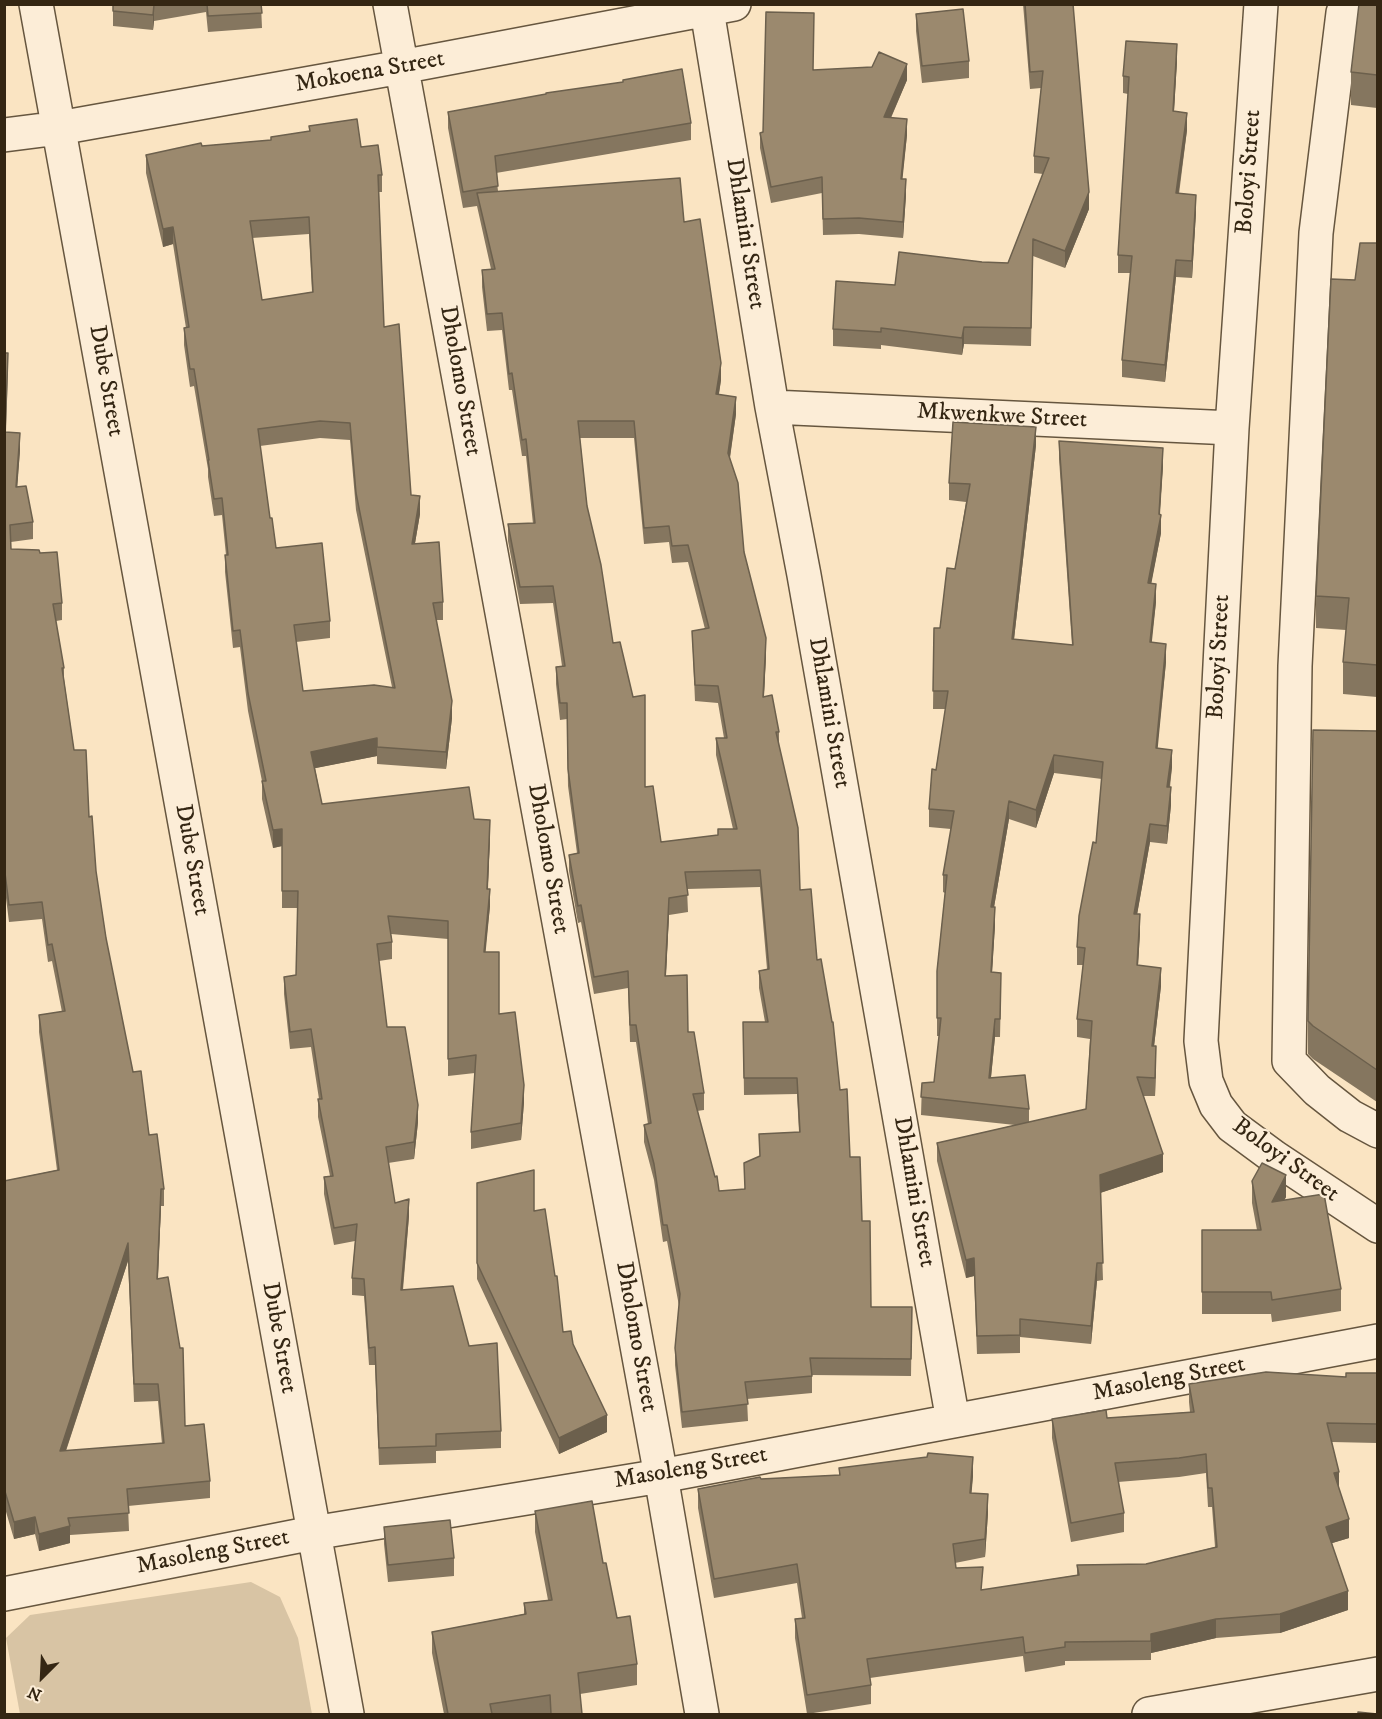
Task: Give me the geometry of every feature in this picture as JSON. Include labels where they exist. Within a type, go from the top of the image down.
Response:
[{"type":"street","name":"Dube Street","points":[[36,4],[347,1714]]},
{"type":"street","name":"Dholomo Street","points":[[390,4],[661,1476],[702,1714]]},
{"type":"street","name":"Boloyi Street","points":[[1261,4],[1232,428],[1201,1041],[1206,1081],[1216,1105],[1232,1126],[1377,1226]]},
{"type":"street","points":[[1346,4],[1343,13],[1316,233],[1295,666],[1289,1062],[1317,1090],[1350,1116],[1377,1131]]},
{"type":"street","name":"Mokoena Street","points":[[4,135],[59,128],[401,67],[716,6]]},
{"type":"street","name":"Dhlamini Street","points":[[716,6],[772,407],[808,598],[953,1421]]},
{"type":"street","name":"Mkwenkwe Street","points":[[772,407],[1232,428]]},
{"type":"street","name":"Masoleng Street","points":[[4,1594],[313,1533],[661,1476],[1377,1341]]},
{"type":"street","points":[[1149,1714],[1377,1674]]},
{"type":"shaded area","points":[[251,1582],[280,1597],[298,1638],[312,1714],[20,1714],[6,1638],[30,1615]]},
{"type":"building","points":[[113,4],[159,4],[154,5],[153,15],[113,11]]},
{"type":"building","points":[[207,4],[261,4],[262,13],[208,16]]},
{"type":"building","points":[[1025,4],[1073,4],[1089,192],[1065,251],[1033,239],[1031,328],[964,327],[962,338],[881,328],[881,332],[833,329],[836,281],[895,285],[899,252],[1008,263],[1049,158],[1034,156],[1043,71],[1030,72]]},
{"type":"building","points":[[1359,4],[1377,4],[1377,75],[1351,72]]},
{"type":"building","points":[[963,9],[969,61],[922,66],[916,14]]},
{"type":"building","points":[[766,12],[814,13],[813,70],[872,67],[879,52],[907,64],[884,117],[907,119],[901,179],[906,179],[903,222],[859,218],[823,219],[822,177],[771,187],[760,133],[763,132]]},
{"type":"building","points":[[1126,41],[1177,44],[1173,111],[1187,113],[1176,193],[1196,195],[1192,261],[1176,260],[1165,365],[1122,360],[1132,256],[1118,255],[1129,77],[1123,76]]},
{"type":"building","points":[[682,69],[691,123],[495,156],[498,186],[463,192],[448,112],[546,93],[623,82],[623,80]]},
{"type":"building","points":[[357,119],[361,147],[378,145],[382,175],[378,175],[384,327],[399,324],[411,495],[420,496],[412,544],[439,542],[443,602],[433,603],[452,701],[446,752],[377,747],[377,738],[311,752],[322,804],[469,787],[474,819],[490,820],[487,889],[490,889],[484,952],[499,952],[499,1014],[515,1012],[524,1085],[521,1123],[471,1132],[476,1055],[448,1059],[448,921],[388,916],[392,942],[377,944],[387,1027],[405,1027],[418,1105],[414,1142],[386,1147],[395,1203],[409,1199],[401,1290],[453,1286],[469,1346],[497,1343],[501,1431],[436,1434],[436,1446],[379,1448],[375,1347],[369,1348],[364,1279],[352,1278],[357,1224],[334,1228],[324,1177],[333,1176],[318,1099],[322,1099],[311,1029],[290,1032],[284,977],[296,975],[298,891],[282,891],[282,829],[273,830],[262,781],[266,781],[248,693],[240,630],[233,631],[222,498],[214,499],[194,369],[190,369],[184,328],[189,327],[173,227],[163,229],[146,155],[201,143],[202,146],[271,140],[271,137],[310,131],[309,126]],"holes":[[[309,217],[313,292],[262,300],[250,221]],[[320,421],[350,423],[356,493],[395,688],[374,685],[303,691],[294,625],[330,621],[322,543],[276,548],[258,429]]]},
{"type":"building","points":[[680,178],[684,222],[700,219],[721,363],[716,394],[736,397],[728,453],[738,483],[744,552],[766,638],[763,697],[772,695],[779,732],[776,732],[798,828],[800,890],[811,889],[817,960],[821,959],[833,1022],[840,1090],[847,1089],[850,1157],[860,1157],[862,1221],[870,1221],[871,1307],[912,1307],[911,1359],[810,1358],[812,1376],[745,1382],[748,1404],[682,1412],[675,1348],[680,1294],[667,1225],[663,1225],[654,1164],[644,1125],[651,1123],[636,1025],[630,1025],[628,971],[594,977],[569,855],[579,853],[568,769],[567,703],[560,703],[556,667],[565,666],[553,586],[520,587],[508,524],[535,523],[526,439],[522,440],[512,373],[509,374],[502,313],[487,314],[482,270],[495,269],[477,193]],"holes":[[[578,421],[634,421],[644,528],[669,526],[672,546],[688,545],[709,628],[692,631],[695,685],[718,686],[727,738],[716,738],[737,829],[718,829],[718,835],[661,842],[653,786],[645,787],[645,695],[633,697],[620,642],[613,643],[601,565],[587,506]],[[760,870],[769,969],[759,971],[768,1022],[743,1022],[744,1078],[797,1078],[800,1132],[759,1134],[760,1156],[744,1163],[745,1189],[719,1191],[717,1176],[715,1177],[693,1094],[704,1093],[694,1032],[688,1032],[687,975],[665,976],[669,898],[688,895],[685,872]]]},
{"type":"building","points":[[1360,243],[1377,243],[1377,665],[1343,662],[1349,598],[1316,596],[1331,279],[1355,280]]},
{"type":"building","points":[[4,353],[8,353],[5,432],[20,433],[16,487],[26,486],[33,522],[10,525],[11,549],[39,550],[40,553],[57,552],[62,603],[53,604],[74,750],[86,750],[89,817],[92,816],[96,871],[106,938],[133,1072],[141,1071],[149,1135],[157,1134],[164,1189],[161,1189],[157,1279],[168,1277],[180,1348],[183,1348],[185,1426],[204,1424],[210,1481],[127,1489],[129,1513],[68,1518],[70,1526],[39,1534],[35,1517],[14,1522],[4,1488],[4,1181],[59,1170],[39,1015],[65,1011],[52,944],[48,945],[42,902],[9,905],[4,865]],"holes":[[[128,1243],[134,1384],[158,1384],[164,1443],[60,1451]]]},
{"type":"building","points":[[953,422],[1036,427],[1012,639],[1073,645],[1059,441],[1163,448],[1159,514],[1161,515],[1148,583],[1156,584],[1150,642],[1166,644],[1156,748],[1172,750],[1167,787],[1171,787],[1167,826],[1150,824],[1134,914],[1140,914],[1137,965],[1161,968],[1152,1046],[1156,1046],[1155,1078],[1137,1077],[1163,1154],[1100,1175],[1103,1263],[1097,1263],[1091,1326],[1020,1319],[1020,1335],[977,1336],[974,1258],[966,1260],[937,1143],[1086,1109],[1092,1021],[1077,1019],[1085,948],[1077,947],[1079,916],[1093,842],[1096,843],[1103,762],[1054,755],[1036,810],[1009,801],[991,907],[995,907],[991,972],[1001,973],[1000,1019],[995,1019],[989,1078],[1025,1075],[1029,1109],[921,1097],[922,1083],[934,1082],[941,1018],[937,1018],[937,971],[947,875],[943,875],[954,811],[929,809],[932,769],[936,770],[948,691],[933,691],[934,628],[940,628],[947,568],[955,569],[970,484],[949,483]]},
{"type":"building","points":[[1313,730],[1377,731],[1377,1070],[1308,1021]]},
{"type":"building","points":[[1262,1163],[1286,1175],[1272,1202],[1324,1194],[1341,1289],[1272,1300],[1271,1292],[1202,1292],[1202,1230],[1261,1230],[1252,1181]]},
{"type":"building","points":[[534,1170],[534,1211],[545,1209],[555,1276],[557,1276],[563,1332],[571,1331],[573,1344],[607,1415],[559,1438],[477,1263],[477,1183]]},
{"type":"building","points":[[1266,1372],[1346,1377],[1346,1373],[1377,1373],[1377,1424],[1327,1423],[1339,1472],[1334,1473],[1349,1519],[1326,1527],[1348,1591],[1280,1614],[1216,1619],[1151,1634],[1151,1641],[1065,1642],[1065,1647],[1025,1653],[1023,1637],[867,1659],[871,1685],[807,1695],[795,1619],[805,1618],[797,1564],[714,1579],[698,1489],[760,1477],[761,1479],[840,1475],[839,1468],[927,1457],[928,1453],[973,1457],[970,1493],[988,1494],[985,1539],[953,1544],[956,1568],[983,1567],[981,1590],[1079,1575],[1077,1565],[1146,1564],[1217,1547],[1212,1488],[1208,1488],[1206,1454],[1115,1463],[1124,1513],[1071,1523],[1052,1419],[1106,1410],[1107,1418],[1194,1412],[1189,1384]]},
{"type":"building","points":[[592,1501],[603,1563],[606,1563],[617,1618],[630,1616],[637,1664],[578,1673],[582,1714],[551,1714],[550,1695],[490,1704],[492,1714],[448,1714],[432,1632],[526,1614],[524,1603],[552,1600],[535,1511]]},
{"type":"building","points":[[450,1520],[454,1558],[388,1565],[384,1527]]}]
